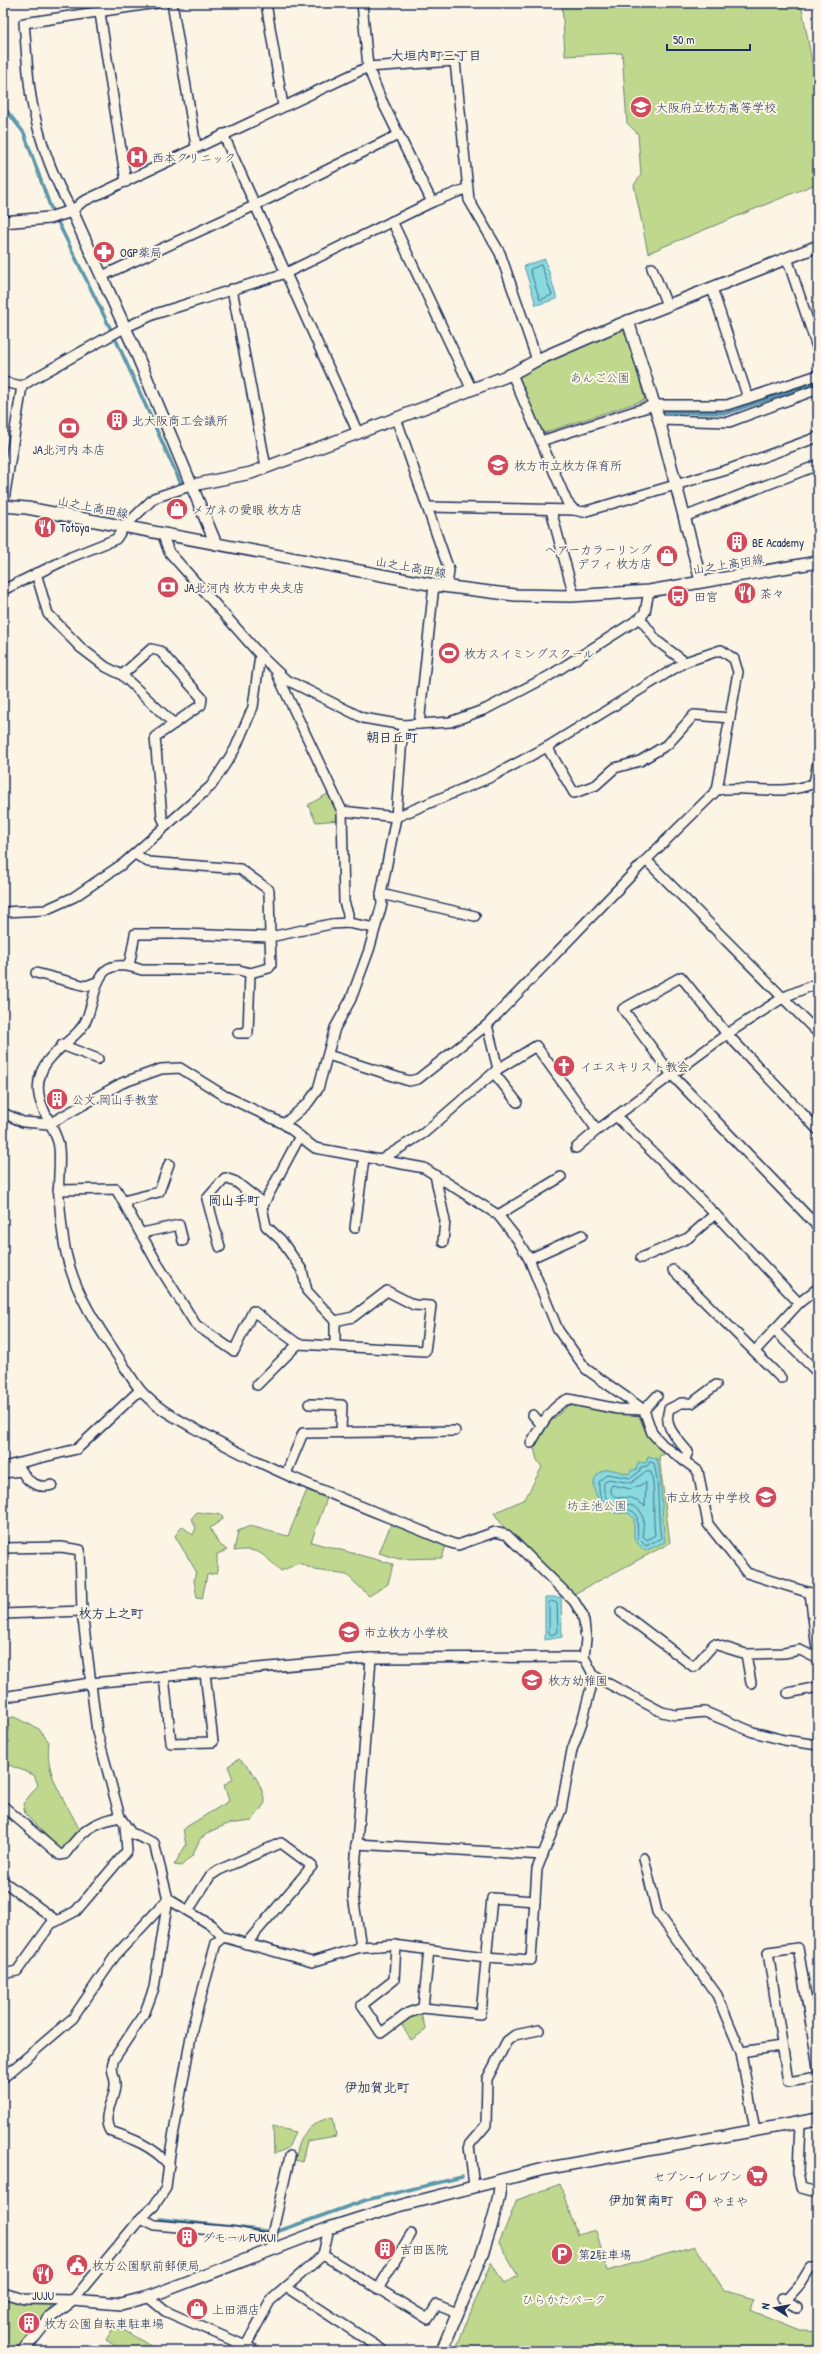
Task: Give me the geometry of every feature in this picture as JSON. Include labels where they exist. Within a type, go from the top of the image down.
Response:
[{"type":"street","points":[[157,3],[100,13],[24,23],[33,110],[46,155],[67,213],[102,276],[121,329],[193,485],[216,544]]},
{"type":"street","points":[[172,3],[196,146]]},
{"type":"street","points":[[266,3],[283,106]]},
{"type":"street","points":[[362,3],[368,67],[398,135],[432,202]]},
{"type":"street","points":[[100,13],[126,182]]},
{"type":"street","points":[[3,222],[49,218],[67,213],[82,202],[126,182],[196,146],[368,67],[455,61],[470,200],[500,253],[537,360]]},
{"type":"street","points":[[223,134],[358,433]]},
{"type":"street","points":[[102,276],[256,205],[398,135]]},
{"type":"street","points":[[3,382],[22,386],[121,329],[155,314],[286,273],[432,202],[468,188]]},
{"type":"street","points":[[392,221],[471,388]]},
{"type":"street","points":[[3,590],[36,573],[116,539],[124,526],[154,498],[193,485],[251,473],[358,433],[471,388],[512,374],[537,360],[628,321],[818,246]]},
{"type":"street","points":[[787,258],[818,350]]},
{"type":"street","points":[[652,268],[667,305]]},
{"type":"street","points":[[712,288],[748,398]]},
{"type":"street","points":[[232,290],[266,467]]},
{"type":"street","points":[[628,321],[654,405],[702,581]]},
{"type":"street","points":[[512,374],[567,502],[574,510]]},
{"type":"street","points":[[541,441],[654,405],[727,405],[818,375]]},
{"type":"street","points":[[3,506],[22,386]]},
{"type":"street","points":[[658,420],[729,422],[818,389]]},
{"type":"street","points":[[396,418],[449,570],[447,586]]},
{"type":"street","points":[[428,507],[574,510],[583,512],[730,469],[818,437]]},
{"type":"street","points":[[684,517],[818,465]]},
{"type":"street","name":"山之上高田線","points":[[3,506],[27,508],[434,585],[515,595],[574,596],[649,591],[818,562]]},
{"type":"street","points":[[551,510],[574,596]]},
{"type":"street","points":[[162,533],[169,552],[260,655],[285,679],[363,718],[403,725],[450,722],[486,709],[549,676],[640,618],[645,612],[649,591]]},
{"type":"street","points":[[36,573],[42,599],[48,614],[81,648],[106,667],[122,675],[174,724]]},
{"type":"street","points":[[419,724],[434,585]]},
{"type":"street","points":[[640,618],[657,641],[685,662]]},
{"type":"street","points":[[122,675],[151,649],[160,651],[202,698],[201,705],[155,737],[162,817],[166,826]]},
{"type":"street","points":[[328,1056],[409,1081],[418,1080],[487,1025],[646,860],[717,790],[738,672],[734,659],[720,650],[685,662],[547,747],[491,777],[396,817],[342,811]]},
{"type":"street","points":[[3,912],[44,910],[74,897],[135,854],[211,786],[235,749],[253,707],[260,655]]},
{"type":"street","points":[[276,670],[342,811],[344,902],[348,914],[348,923]]},
{"type":"street","points":[[547,747],[574,792],[596,785],[615,768],[640,761],[668,744],[694,715],[730,718]]},
{"type":"street","points":[[284,1124],[308,1103],[318,1089],[335,1028],[351,999],[369,950],[382,904],[381,894],[396,817],[403,725]]},
{"type":"street","points":[[717,790],[733,788],[784,791],[804,788],[814,783],[818,761]]},
{"type":"street","points":[[135,854],[148,862],[240,869],[269,890],[271,964],[269,968],[250,973],[239,970],[142,970],[127,965],[115,965],[110,968],[97,982],[84,1025],[62,1045],[46,1065],[39,1080],[39,1096],[49,1124],[58,1143],[58,1190],[66,1256],[79,1296],[140,1390],[156,1406],[242,1455],[451,1544],[458,1545],[495,1532],[507,1535],[574,1601],[582,1614],[584,1622],[586,1640],[584,1657],[594,1676],[662,1712],[675,1715],[705,1712],[753,1732],[784,1740],[818,1745]]},
{"type":"street","points":[[646,860],[784,997],[818,1033]]},
{"type":"street","points":[[381,894],[475,916]]},
{"type":"street","points":[[127,965],[130,961],[135,934],[270,937],[331,924],[348,923],[375,928]]},
{"type":"street","points":[[36,972],[86,986],[97,982]]},
{"type":"street","points":[[247,1033],[250,973]]},
{"type":"street","points":[[818,1130],[727,1034],[681,977],[623,1009],[672,1075],[818,1227]]},
{"type":"street","points":[[576,1148],[597,1130],[727,1034],[784,997],[818,983]]},
{"type":"street","points":[[487,1025],[496,1071],[517,1102]]},
{"type":"street","points":[[62,1045],[98,1059]]},
{"type":"street","points":[[379,1161],[424,1133],[496,1071],[536,1046],[597,1130]]},
{"type":"street","points":[[3,1113],[23,1122],[49,1124],[122,1083],[161,1069],[180,1068],[225,1096],[284,1124],[315,1148],[379,1161],[424,1168],[498,1215],[518,1239],[558,1330],[586,1369],[644,1410],[652,1433],[663,1445],[698,1471],[708,1524],[747,1573],[814,1592],[818,1658],[800,1650],[784,1653],[746,1654],[714,1644],[694,1667],[621,1612]]},
{"type":"street","points":[[616,1116],[715,1214],[799,1303]]},
{"type":"street","points":[[300,1136],[262,1207],[266,1226],[281,1240],[302,1270],[308,1291],[335,1321],[335,1345]]},
{"type":"street","points":[[354,1228],[364,1158]]},
{"type":"street","points":[[123,1201],[159,1192],[169,1164]]},
{"type":"street","points":[[435,1175],[445,1221],[443,1242]]},
{"type":"street","points":[[498,1215],[561,1177]]},
{"type":"street","points":[[220,1247],[207,1199],[224,1178],[236,1182],[264,1204]]},
{"type":"street","points":[[58,1190],[116,1189],[142,1232],[157,1263],[196,1325],[234,1352],[253,1311],[298,1344],[425,1351],[431,1306],[414,1304],[387,1291],[353,1317],[335,1321]]},
{"type":"street","points":[[641,1258],[688,1238],[715,1214]]},
{"type":"street","points":[[142,1232],[178,1225],[183,1241]]},
{"type":"street","points":[[528,1259],[582,1235]]},
{"type":"street","points":[[673,1270],[755,1350],[781,1378]]},
{"type":"street","points":[[755,1350],[799,1303],[818,1288]]},
{"type":"street","points":[[774,1330],[815,1370]]},
{"type":"street","points":[[257,1385],[298,1344]]},
{"type":"street","points":[[684,1460],[688,1452],[668,1428],[666,1420],[669,1409],[681,1403],[692,1403],[716,1385]]},
{"type":"street","points":[[3,1467],[78,1449],[140,1390]]},
{"type":"street","points":[[531,1442],[541,1424],[562,1401],[568,1399],[618,1409],[644,1410],[657,1396]]},
{"type":"street","points":[[309,1404],[342,1405],[341,1432]]},
{"type":"street","points":[[533,1415],[541,1424]]},
{"type":"street","points":[[286,1474],[303,1433],[455,1431]]},
{"type":"street","points":[[3,1473],[22,1471],[28,1480],[37,1486],[52,1485]]},
{"type":"street","points":[[3,1548],[61,1547],[80,1550],[82,1612],[97,1732],[122,1820],[127,1851],[76,1911],[51,1924],[17,1972],[3,1974]]},
{"type":"street","points":[[3,1614],[82,1612]]},
{"type":"street","points":[[746,1654],[751,1682]]},
{"type":"street","points":[[3,1697],[90,1683],[371,1658],[584,1657]]},
{"type":"street","points":[[361,1947],[353,1896],[371,1658]]},
{"type":"street","points":[[164,1676],[171,1743],[212,1742],[205,1673]]},
{"type":"street","points":[[168,1899],[211,1925],[223,1937],[312,1962],[361,1947],[396,1946],[486,1958],[531,1960],[537,1869],[561,1810],[572,1750],[582,1722],[594,1676]]},
{"type":"street","points":[[788,1693],[818,1688]]},
{"type":"street","points":[[3,1806],[60,1855],[65,1854],[88,1827],[102,1820],[122,1820]]},
{"type":"street","points":[[122,1820],[131,1833],[154,1843],[168,1899],[154,1988],[144,2012],[114,2059],[111,2067],[115,2086],[107,2110],[107,2126],[110,2131],[142,2142],[161,2155],[169,2165]]},
{"type":"street","points":[[188,1912],[210,1876],[219,1870],[281,1843],[312,1866],[246,1944]]},
{"type":"street","points":[[356,1844],[543,1855]]},
{"type":"street","points":[[644,1858],[657,1912],[717,1995],[741,2052],[755,2130]]},
{"type":"street","points":[[3,1882],[57,1921]]},
{"type":"street","points":[[396,1946],[394,1980],[362,2005],[381,2033],[408,2013],[423,2008],[481,2014],[492,1898],[535,1901]]},
{"type":"street","points":[[3,2078],[73,2018],[115,1956],[168,1899]]},
{"type":"street","points":[[23,2351],[50,2317],[73,2300],[140,2218],[154,2206],[166,2188],[193,2025],[216,1942],[223,1937]]},
{"type":"street","points":[[818,2067],[798,1948],[768,1952],[788,2082],[818,2077]]},
{"type":"street","points":[[423,2008],[429,1950]]},
{"type":"street","points":[[474,2186],[469,2145],[486,2125],[487,2079],[507,2041],[515,2035],[539,2030]]},
{"type":"street","points":[[741,2052],[782,2046]]},
{"type":"street","points":[[3,2293],[24,2298],[121,2304],[148,2297],[272,2238],[329,2228],[395,2207],[544,2169],[818,2119]]},
{"type":"street","points":[[800,2123],[798,2172],[801,2188],[818,2192]]},
{"type":"street","points":[[272,2238],[290,2156]]},
{"type":"street","points":[[442,2351],[489,2233],[499,2199],[501,2181]]},
{"type":"street","points":[[140,2218],[155,2225],[235,2232],[272,2238]]},
{"type":"street","points":[[244,2349],[270,2301],[322,2254],[329,2228]]},
{"type":"street","points":[[378,2288],[411,2234]]},
{"type":"street","points":[[322,2254],[428,2319],[438,2305],[457,2313]]},
{"type":"street","points":[[797,2307],[783,2299],[801,2283],[810,2268],[818,2268]]},
{"type":"street","points":[[286,2287],[384,2351]]},
{"type":"street","points":[[148,2297],[165,2311],[244,2349],[257,2351]]},
{"type":"green space","points":[[562,3],[801,3],[818,94],[818,183],[648,253],[634,185],[641,175],[638,134],[627,123],[622,53],[565,56]]},
{"type":"green space","name":"あんご公園","points":[[625,327],[645,400],[543,433],[518,376]]},
{"type":"green space","points":[[331,792],[341,820],[316,822],[308,805]]},
{"type":"green space","name":"坊主池公園","points":[[571,1403],[639,1416],[645,1430],[665,1454],[659,1456],[670,1543],[572,1595],[508,1533],[494,1513],[525,1499],[542,1467],[537,1460],[534,1448],[548,1424]]},
{"type":"green space","points":[[307,1490],[327,1498],[311,1542],[393,1564],[388,1584],[369,1596],[347,1575],[315,1570],[299,1563],[281,1571],[256,1551],[234,1551],[238,1531],[250,1526],[288,1536]]},
{"type":"green space","points":[[197,1512],[222,1515],[223,1519],[210,1528],[218,1543],[227,1550],[217,1554],[217,1573],[207,1575],[202,1599],[197,1598],[194,1580],[196,1571],[175,1536],[182,1526],[193,1535],[196,1528],[191,1519]]},
{"type":"green space","points":[[392,1522],[447,1542],[442,1558],[399,1559],[379,1553]]},
{"type":"green space","points":[[14,1717],[39,1729],[49,1742],[48,1754],[53,1777],[80,1831],[62,1851],[25,1814],[23,1804],[38,1785],[34,1775],[9,1765],[5,1774],[3,1774],[3,1726],[6,1718]]},
{"type":"green space","points":[[239,1759],[253,1773],[262,1790],[265,1803],[252,1821],[228,1824],[211,1831],[200,1839],[192,1856],[181,1866],[174,1865],[186,1845],[183,1829],[229,1801],[224,1785],[233,1779],[228,1766]]},
{"type":"green space","points":[[420,2012],[426,2030],[411,2040],[400,2022],[409,2016]]},
{"type":"green space","points":[[333,2117],[336,2136],[307,2141],[302,2162],[295,2160],[299,2144],[306,2132],[317,2123]]},
{"type":"green space","points":[[273,2126],[295,2132],[288,2148],[274,2154]]},
{"type":"green space","name":"ひらかたパーク","points":[[560,2184],[577,2235],[596,2230],[607,2271],[695,2246],[724,2290],[753,2299],[750,2310],[803,2331],[818,2332],[818,2351],[455,2351],[491,2262],[504,2284],[518,2276],[499,2243],[517,2200]]},
{"type":"green space","points":[[3,2298],[22,2302],[51,2304],[51,2307],[18,2347],[8,2348],[3,2344]]},
{"type":"green space","points":[[115,2325],[159,2351],[123,2351],[106,2340]]},
{"type":"water","points":[[545,259],[557,299],[536,305],[524,266]]},
{"type":"water","points":[[648,1456],[657,1459],[665,1542],[645,1551],[634,1539],[634,1518],[628,1513],[614,1513],[607,1509],[598,1498],[594,1485],[598,1474],[605,1470],[614,1470],[630,1474],[631,1470],[636,1470],[638,1462],[646,1463]]},
{"type":"water","points":[[545,1597],[561,1597],[562,1637],[545,1640]]},
{"type":"waterway","points":[[3,106],[24,133],[50,206],[117,342],[181,484]]},
{"type":"waterway","points":[[661,412],[727,413],[818,382]]},
{"type":"waterway","points":[[160,2219],[276,2232],[366,2200],[462,2177]]},
{"type":"place","name":"大阪府立枚方高等学校","points":[[641,107]]},
{"type":"place","name":"西本クリニック","points":[[137,157]]},
{"type":"place","name":"OGP薬局","points":[[104,252]]},
{"type":"place","name":"北大阪商工会議所","points":[[117,420]]},
{"type":"place","name":"JA北河内 本店","points":[[69,428]]},
{"type":"place","name":"枚方市立枚方保育所","points":[[498,465]]},
{"type":"place","name":"メガネの愛眼 枚方店","points":[[177,509]]},
{"type":"place","name":"Totoya","points":[[45,527]]},
{"type":"place","name":"BE Academy","points":[[737,542]]},
{"type":"place","name":"ヘアーカラーリング デフィ 枚方店","points":[[667,556]]},
{"type":"place","name":"JA北河内 枚方中央支店","points":[[168,587]]},
{"type":"place","name":"茶々","points":[[745,593]]},
{"type":"place","name":"田宮","points":[[678,596]]},
{"type":"place","name":"枚方スイミングスクール","points":[[449,653]]},
{"type":"place","name":"イエスキリスト教会","points":[[564,1066]]},
{"type":"place","name":"公文 岡山手教室","points":[[57,1099]]},
{"type":"place","name":"市立枚方中学校","points":[[766,1497]]},
{"type":"place","name":"市立枚方小学校","points":[[349,1632]]},
{"type":"place","name":"枚方幼稚園","points":[[532,1680]]},
{"type":"place","name":"セブン-イレブン","points":[[757,2176]]},
{"type":"place","name":"やまや","points":[[696,2201]]},
{"type":"place","name":"ダモールFUKUI","points":[[187,2237]]},
{"type":"place","name":"吉田医院","points":[[385,2249]]},
{"type":"place","name":"第2駐車場","points":[[562,2254]]},
{"type":"place","name":"枚方公園駅前郵便局","points":[[77,2265]]},
{"type":"place","name":"JUJU","points":[[43,2274]]},
{"type":"place","name":"上田酒店","points":[[197,2309]]},
{"type":"place","name":"枚方公園自転車駐車場","points":[[29,2323]]},
{"type":"district","name":"大垣内町三丁目","points":[[436,55]]},
{"type":"district","name":"朝日丘町","points":[[392,737]]},
{"type":"district","name":"岡山手町","points":[[234,1200]]},
{"type":"district","name":"枚方上之町","points":[[111,1613]]},
{"type":"district","name":"伊加賀北町","points":[[377,2087]]},
{"type":"district","name":"伊加賀南町","points":[[641,2200]]}]
